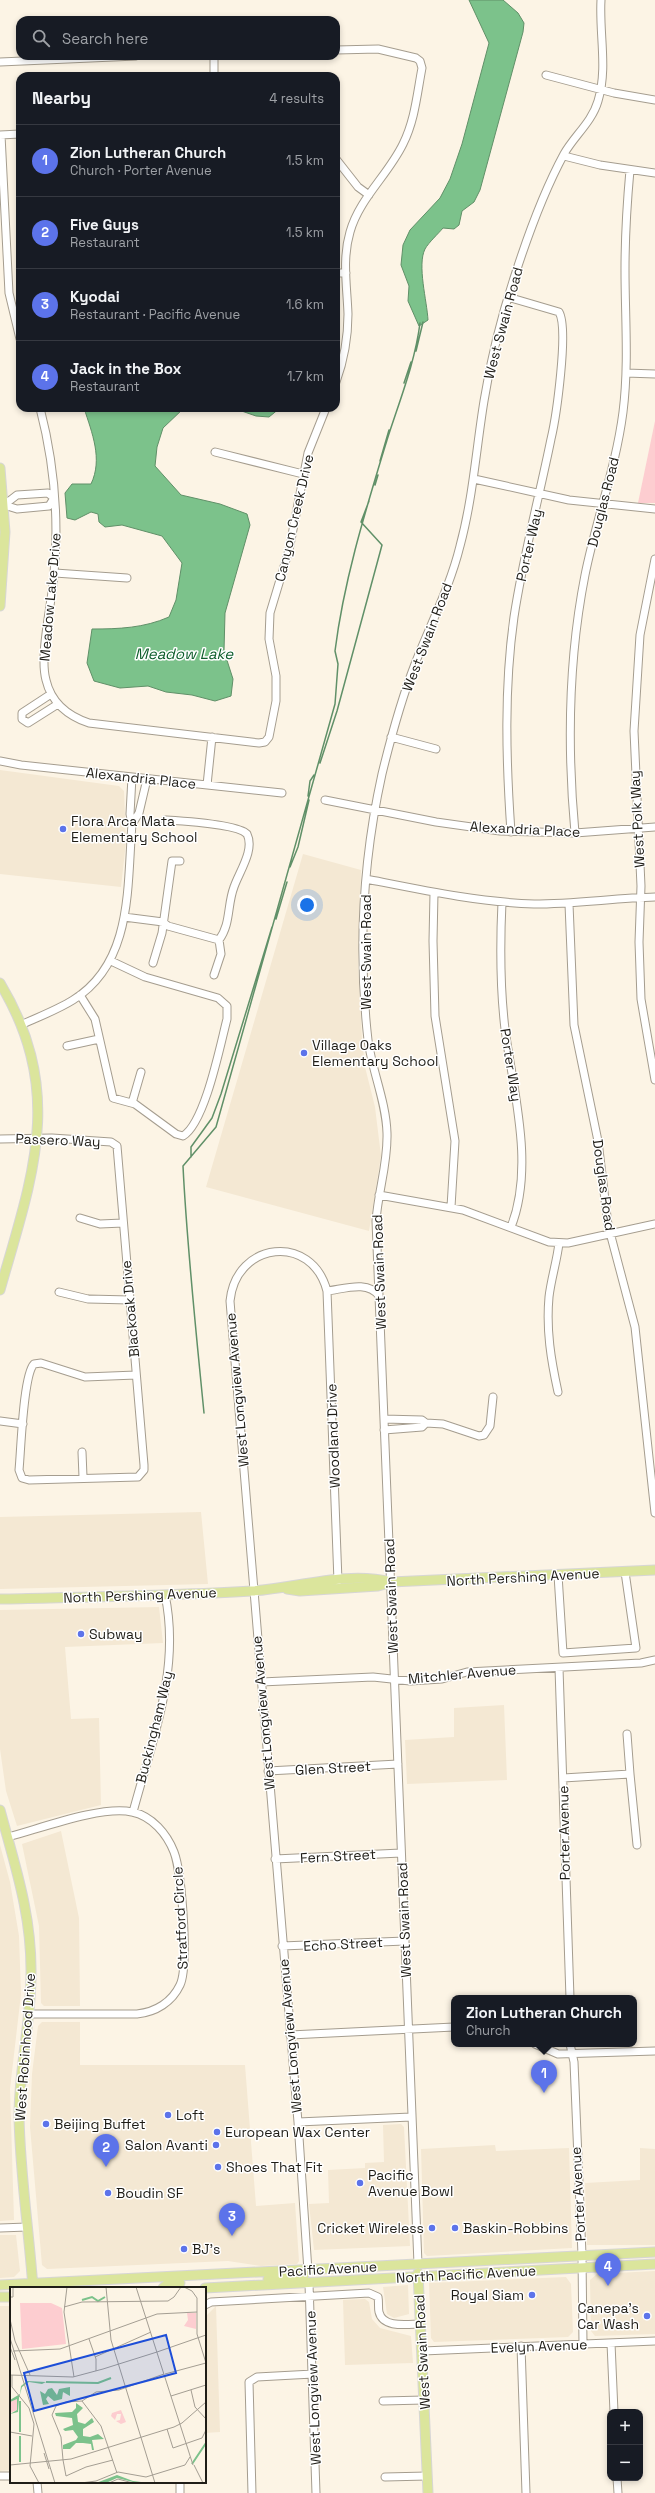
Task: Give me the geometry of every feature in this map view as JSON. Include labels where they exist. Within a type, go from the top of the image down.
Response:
[{"type":"main road","points":[[0,468],[4,505],[0,606]]},
{"type":"main road","points":[[0,983],[21,1025],[36,1080],[38,1138],[33,1174],[3,1264],[0,1290]]},
{"type":"main road","name":"North Pershing Avenue","points":[[280,1588],[300,1590],[378,1586],[391,1582],[655,1570]]},
{"type":"main road","name":"North Pershing Avenue","points":[[0,1599],[165,1595],[253,1591],[299,1584],[378,1579],[391,1582]]},
{"type":"main road","name":"West Robinhood Drive","points":[[0,1810],[20,1880],[29,1932],[31,1976],[29,2014],[21,2075],[19,2117],[33,2286]]},
{"type":"main road","name":"Pacific Avenue","points":[[0,2285],[33,2286],[655,2252]]},
{"type":"main road","name":"West Swain Road","points":[[418,2264],[428,2493]]},
{"type":"main road","name":"North Pacific Avenue","points":[[206,2288],[309,2284],[655,2264]]},
{"type":"main road","points":[[309,2284],[316,2276],[339,2273],[347,2268]]},
{"type":"main road","points":[[253,2286],[264,2279],[302,2277],[308,2271]]},
{"type":"main road","points":[[165,2287],[169,2283],[198,2282],[207,2276]]},
{"type":"street","name":"West Swain Road","points":[[418,2264],[376,1221],[379,1196],[385,1171],[387,1130],[372,1064],[366,1015],[363,956],[366,879],[376,808],[391,737],[414,665],[456,560],[466,523],[491,365],[508,297],[533,223],[564,156],[571,142],[590,119],[597,105],[603,77],[601,0]]},
{"type":"street","points":[[340,50],[390,51],[416,58],[421,62],[422,68],[415,111],[409,132],[398,153],[369,195],[356,217],[350,232],[346,250],[348,312],[346,340],[340,365]]},
{"type":"street","points":[[0,62],[45,60]]},
{"type":"street","points":[[214,60],[214,72]]},
{"type":"street","points":[[546,75],[601,90],[655,100]]},
{"type":"street","points":[[16,134],[0,135],[8,277],[12,310],[16,324]]},
{"type":"street","points":[[564,156],[630,170],[655,173]]},
{"type":"street","points":[[340,164],[358,187],[369,195]]},
{"type":"street","name":"Douglas Road","points":[[575,833],[570,768],[571,679],[583,586],[618,440],[626,373],[625,236],[630,170]]},
{"type":"street","points":[[340,273],[346,273]]},
{"type":"street","points":[[0,278],[8,277]]},
{"type":"street","name":"Porter Way","points":[[508,297],[556,310],[560,315],[561,360],[558,405],[540,495],[522,570],[510,652],[506,731],[512,832]]},
{"type":"street","points":[[626,373],[655,374]]},
{"type":"street","name":"Meadow Lake Drive","points":[[41,412],[48,446],[54,498],[54,573],[43,661],[45,679],[51,694]]},
{"type":"street","name":"Canyon Creek Drive","points":[[51,694],[58,704],[75,718],[88,724],[259,743],[265,742],[269,737],[277,690],[269,639],[270,613],[289,550],[308,453],[324,412]]},
{"type":"street","points":[[215,452],[303,474]]},
{"type":"street","points":[[474,479],[540,495],[603,505],[655,509]]},
{"type":"street","points":[[48,493],[54,498],[50,506],[17,509],[4,505],[17,495],[48,493]]},
{"type":"street","name":"West Polk Way","points":[[655,559],[640,635],[634,700],[634,767],[639,828],[641,999],[655,1080]]},
{"type":"street","points":[[54,573],[127,578]]},
{"type":"street","points":[[51,694],[22,714],[22,719],[28,723],[58,704]]},
{"type":"street","points":[[207,785],[212,737]]},
{"type":"street","points":[[391,737],[436,749]]},
{"type":"street","name":"Alexandria Place","points":[[0,760],[21,765],[132,778],[282,793]]},
{"type":"street","points":[[21,1025],[57,1009],[80,995],[96,982],[111,960],[120,940],[124,917],[132,824],[130,814],[132,778]]},
{"type":"street","points":[[132,824],[139,813],[147,779]]},
{"type":"street","name":"Alexandria Place","points":[[325,800],[376,808],[436,822],[512,832],[575,833],[655,827]]},
{"type":"street","points":[[165,820],[235,828],[247,834],[249,842],[243,870],[234,887],[227,926],[219,940],[221,954],[214,975]]},
{"type":"street","points":[[153,963],[162,933],[172,861],[180,861]]},
{"type":"street","points":[[366,879],[434,893],[502,902],[569,904],[655,897]]},
{"type":"street","points":[[434,893],[433,941],[435,1016],[455,1141],[451,1207]]},
{"type":"street","name":"Porter Way","points":[[502,902],[502,998],[518,1111],[521,1149],[518,1199],[511,1227]]},
{"type":"street","name":"Douglas Road","points":[[569,904],[574,1025],[598,1142],[610,1234],[635,1326],[655,1513]]},
{"type":"street","points":[[124,917],[163,922],[168,926],[219,940]]},
{"type":"street","points":[[80,995],[95,1019],[113,1098],[132,1103],[176,1134],[183,1136],[189,1133],[203,1109],[227,1013],[223,1000],[145,978],[111,960]]},
{"type":"street","points":[[67,1046],[99,1040]]},
{"type":"street","points":[[132,1103],[141,1072]]},
{"type":"street","name":"Passero Way","points":[[0,1139],[38,1138],[111,1142],[116,1144]]},
{"type":"street","name":"Blackoak Drive","points":[[83,1478],[138,1477],[142,1473],[144,1466],[123,1223],[119,1150],[116,1144]]},
{"type":"street","points":[[379,1196],[451,1207],[511,1227],[542,1240],[559,1243],[568,1243],[655,1224]]},
{"type":"street","points":[[80,1218],[100,1224],[123,1223]]},
{"type":"street","points":[[558,1392],[552,1366],[548,1324],[549,1296],[559,1243]]},
{"type":"street","name":"West Longview Avenue","points":[[308,2271],[298,2122],[282,1946],[230,1301],[231,1289],[236,1277],[249,1262],[264,1254],[279,1251],[294,1254],[314,1265],[325,1282],[328,1292]]},
{"type":"street","points":[[328,1292],[368,1286],[374,1290],[379,1297]]},
{"type":"street","points":[[59,1292],[88,1299],[130,1300]]},
{"type":"street","name":"Woodland Drive","points":[[328,1292],[338,1581]]},
{"type":"street","points":[[82,1452],[83,1478],[29,1480],[22,1478],[19,1470],[23,1424],[30,1370],[34,1364],[41,1363],[85,1377],[136,1375]]},
{"type":"street","points":[[384,1420],[419,1420],[426,1423],[443,1424],[479,1436],[484,1435],[490,1426],[493,1397]]},
{"type":"street","points":[[0,1421],[23,1424]]},
{"type":"street","points":[[384,1430],[422,1427],[426,1423]]},
{"type":"street","points":[[558,1575],[563,1653],[636,1648],[624,1572]]},
{"type":"street","name":"Buckingham Way","points":[[132,1812],[169,1668],[170,1638],[165,1595]]},
{"type":"street","name":"Mitchler Avenue","points":[[261,1682],[373,1677],[394,1679],[442,1679],[467,1672],[614,1665],[641,1663],[655,1660]]},
{"type":"street","name":"Porter Avenue","points":[[559,1668],[570,1995]]},
{"type":"street","points":[[627,1734],[638,1845]]},
{"type":"street","name":"Glen Street","points":[[268,1771],[398,1764]]},
{"type":"street","points":[[563,1778],[630,1774]]},
{"type":"street","points":[[8,1837],[99,1813],[132,1812]]},
{"type":"street","name":"Stratford Circle","points":[[29,2014],[142,2014],[163,2005],[180,1985],[185,1965],[176,1859],[171,1845],[158,1826],[132,1812]]},
{"type":"street","name":"Fern Street","points":[[275,1859],[401,1853]]},
{"type":"street","name":"Echo Street","points":[[282,1946],[405,1941]]},
{"type":"street","points":[[290,2035],[451,2027]]},
{"type":"street","points":[[540,2047],[549,2052],[572,2055],[655,2051]]},
{"type":"street","name":"Porter Avenue","points":[[571,2047],[582,2255],[582,2344]]},
{"type":"street","points":[[298,2122],[411,2117]]},
{"type":"street","points":[[0,2228],[27,2227]]},
{"type":"street","name":"West Longview Avenue","points":[[309,2284],[316,2493]]},
{"type":"street","points":[[206,2304],[211,2302],[374,2294],[378,2296],[378,2311],[387,2322],[396,2324],[421,2324]]},
{"type":"street","name":"Evelyn Avenue","points":[[422,2351],[655,2341]]},
{"type":"street","points":[[611,2343],[614,2409]]},
{"type":"street","points":[[521,2346],[526,2493]]},
{"type":"street","points":[[252,2493],[250,2382],[257,2377],[313,2374]]},
{"type":"street","points":[[383,2401],[424,2400]]},
{"type":"street","points":[[385,2477],[428,2476]]},
{"type":"street","points":[[617,2481],[618,2493]]},
{"type":"street","points":[[37,2483],[38,2493]]},
{"type":"shaded area","points":[[655,421],[655,503],[638,503]]},
{"type":"shaded area","name":"Flora Arca Mata Elementary School","points":[[0,770],[119,786],[124,791],[126,842],[121,887],[0,874]]},
{"type":"shaded area","name":"Village Oaks Elementary School","points":[[303,854],[361,870],[358,964],[362,1039],[365,1067],[375,1107],[381,1156],[369,1231],[206,1187]]},
{"type":"shaded area","points":[[201,1512],[208,1584],[0,1589],[0,1517]]},
{"type":"shaded area","points":[[159,1607],[163,1643],[65,1647],[71,1719],[99,1718],[101,1805],[17,1826],[6,1791],[0,1749],[0,1610]]},
{"type":"shaded area","points":[[504,1705],[507,1780],[407,1784],[405,1740],[454,1737],[454,1708]]},
{"type":"shaded area","points":[[61,1831],[79,1918],[80,2006],[44,2006],[41,2003],[39,1926],[22,1844]]},
{"type":"shaded area","points":[[0,1845],[10,1882],[19,1936],[21,1994],[10,2089],[14,2220],[0,2221]]},
{"type":"shaded area","points":[[42,2022],[80,2022],[80,2065],[245,2065],[256,2206],[295,2203],[299,2261],[297,2264],[261,2266],[228,2261],[47,2269],[42,2265],[30,2127],[32,2074],[38,2026]]},
{"type":"shaded area","points":[[401,2124],[404,2127],[410,2246],[314,2250],[309,2204],[329,2203],[328,2170],[365,2168],[365,2163],[384,2162],[383,2125]]},
{"type":"shaded area","points":[[495,2145],[496,2151],[569,2148],[572,2248],[427,2256],[424,2253],[421,2149]]},
{"type":"shaded area","points":[[640,2148],[655,2149],[655,2245],[587,2245],[585,2183],[640,2180]]},
{"type":"shaded area","points":[[0,2235],[16,2235],[20,2271],[14,2277],[0,2278]]},
{"type":"shaded area","points":[[655,2271],[655,2334],[595,2336],[591,2331],[590,2280],[597,2274]]},
{"type":"shaded area","points":[[566,2277],[571,2284],[573,2332],[568,2337],[434,2342],[431,2338],[429,2283]]},
{"type":"shaded area","points":[[408,2285],[409,2314],[394,2318],[387,2314],[383,2287]]},
{"type":"shaded area","points":[[365,2299],[369,2302],[372,2319],[380,2328],[411,2336],[413,2363],[345,2365],[343,2300]]},
{"type":"shaded area","points":[[0,2306],[10,2306],[10,2470],[0,2471]]},
{"type":"shaded area","points":[[216,2306],[220,2432],[206,2433],[206,2316]]},
{"type":"water","points":[[469,0],[503,0],[518,13],[524,23],[523,32],[480,190],[474,202],[462,211],[459,225],[454,229],[443,228],[425,249],[422,273],[428,320],[419,326],[408,301],[409,286],[401,265],[403,245],[410,230],[440,198],[450,179],[462,144],[489,43]]},
{"type":"water","name":"Meadow Lake","points":[[85,412],[180,412],[163,428],[157,447],[155,466],[181,495],[220,504],[247,514],[250,525],[225,613],[224,651],[233,679],[231,696],[215,701],[192,695],[166,692],[148,686],[120,688],[94,681],[87,663],[92,629],[112,629],[141,626],[169,617],[176,600],[182,563],[162,536],[122,525],[105,527],[99,522],[98,514],[91,512],[75,520],[67,518],[65,493],[72,484],[91,484],[94,475],[96,456]]},
{"type":"water","points":[[244,412],[275,412],[269,417],[256,416]]},
{"type":"waterway","points":[[416,351],[423,322]]},
{"type":"waterway","points":[[204,1413],[189,1259],[183,1166],[216,1127],[335,704],[338,664],[335,651],[344,597],[356,544],[371,492],[411,368],[420,323]]},
{"type":"waterway","points":[[404,383],[411,362]]},
{"type":"waterway","points":[[380,461],[389,430]]},
{"type":"waterway","points":[[375,485],[378,475]]},
{"type":"waterway","points":[[320,763],[337,711],[382,545],[361,522],[369,501]]},
{"type":"waterway","points":[[308,796],[310,781],[314,775]]},
{"type":"waterway","points":[[290,867],[298,847],[309,800]]},
{"type":"waterway","points":[[276,919],[287,882]]},
{"type":"waterway","points":[[191,1157],[191,1147],[212,1118],[221,1094],[272,927]]},
{"type":"place","name":"Flora Arca Mata Elementary School","points":[[63,829]]},
{"type":"place","name":"Village Oaks Elementary School","points":[[304,1053]]},
{"type":"place","name":"Subway","points":[[81,1634]]},
{"type":"place","name":"Zion Lutheran Church","points":[[544,2093]]},
{"type":"place","name":"Loft","points":[[168,2115]]},
{"type":"place","name":"Beijing Buffet","points":[[46,2124]]},
{"type":"place","name":"European Wax Center","points":[[217,2132]]},
{"type":"place","name":"Salon Avanti","points":[[216,2145]]},
{"type":"place","name":"Five Guys","points":[[106,2167]]},
{"type":"place","name":"Shoes That Fit","points":[[218,2167]]},
{"type":"place","name":"Pacific Avenue Bowl","points":[[360,2183]]},
{"type":"place","name":"Boudin SF","points":[[108,2193]]},
{"type":"place","name":"Cricket Wireless","points":[[432,2228]]},
{"type":"place","name":"Baskin-Robbins","points":[[455,2228]]},
{"type":"place","name":"Kyodai","points":[[232,2236]]},
{"type":"place","name":"BJ's","points":[[184,2249]]},
{"type":"place","name":"Jack in the Box","points":[[608,2286]]},
{"type":"place","name":"Royal Siam","points":[[532,2295]]},
{"type":"place","name":"Canepa's Car Wash","points":[[647,2316]]}]
